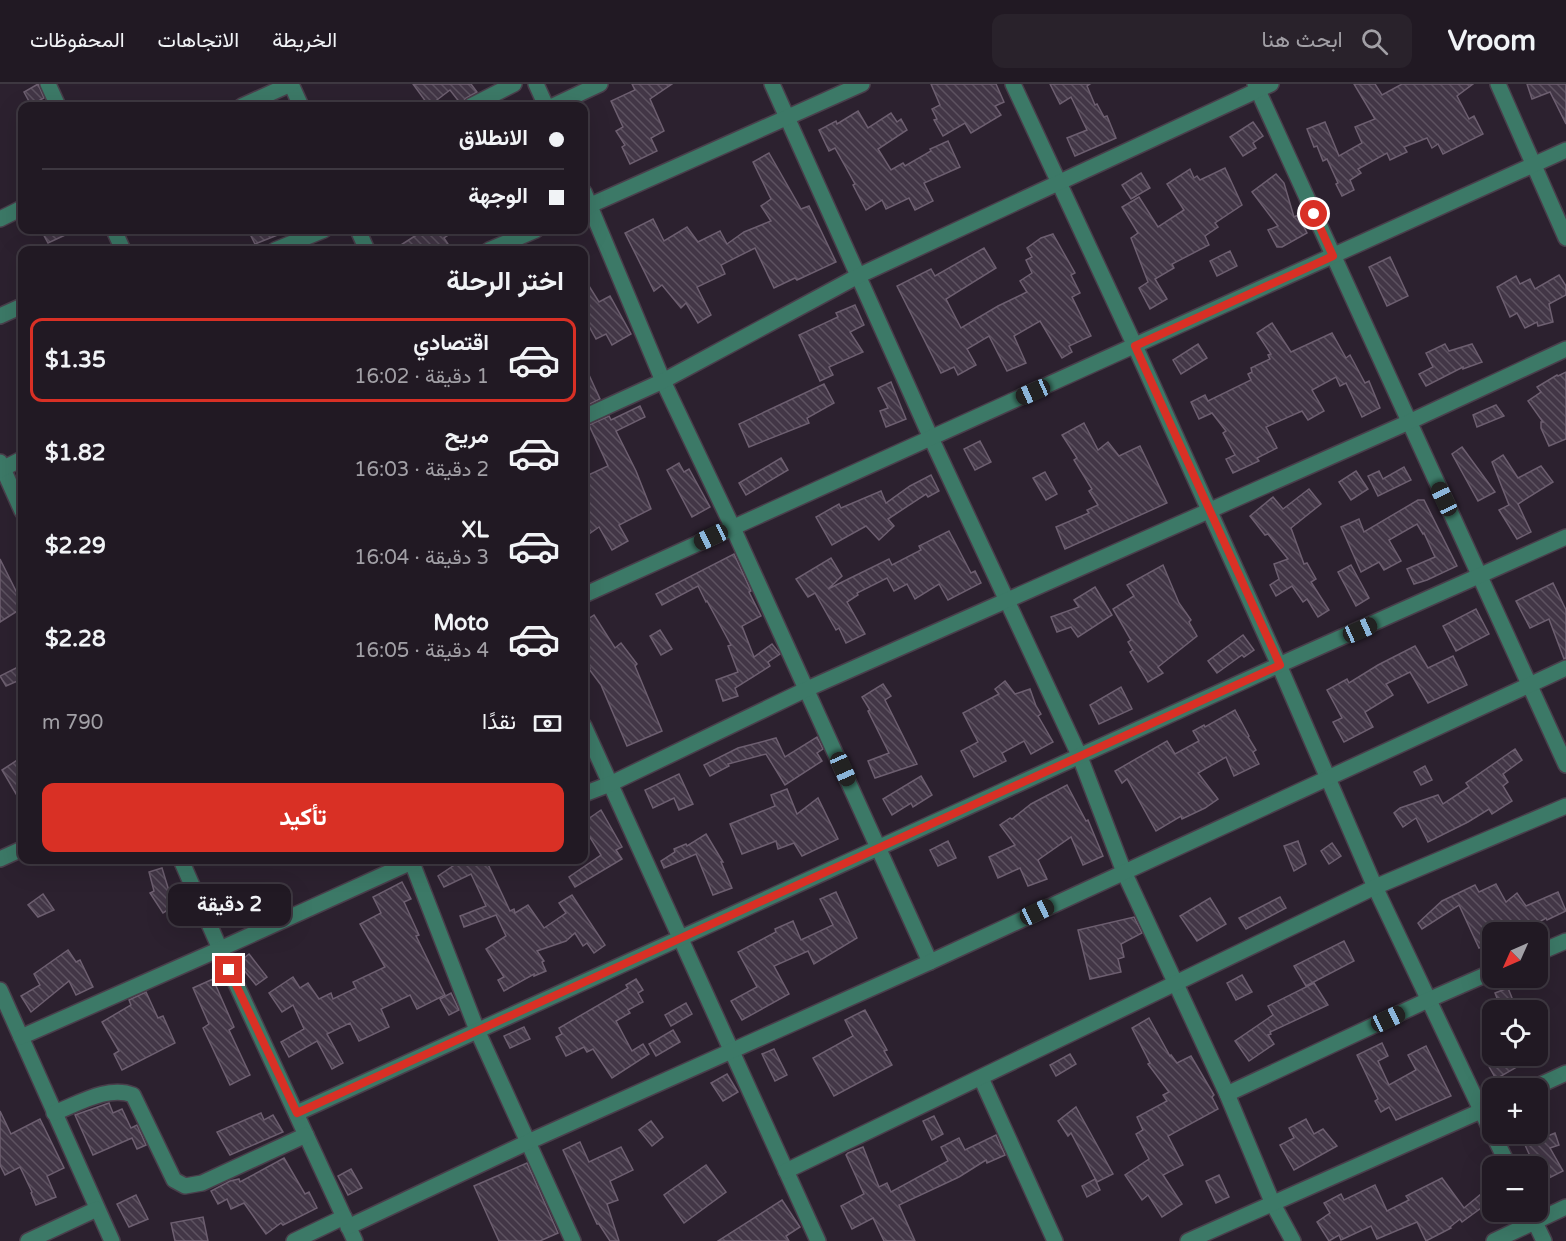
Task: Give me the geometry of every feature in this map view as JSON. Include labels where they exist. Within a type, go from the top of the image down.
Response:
[{"type":"street","points":[[48,84],[56,102]]},
{"type":"street","points":[[251,102],[291,84],[299,102]]},
{"type":"street","points":[[479,102],[514,84]]},
{"type":"street","points":[[536,84],[544,102]]},
{"type":"street","points":[[562,102],[600,84]]},
{"type":"street","points":[[772,84],[931,438],[1080,757],[1124,872],[1227,1094],[1273,1204],[1293,1241]]},
{"type":"street","points":[[588,201],[862,84]]},
{"type":"street","points":[[1012,84],[1135,346],[1280,665],[1375,887],[1428,1000],[1482,1099]]},
{"type":"street","points":[[1498,84],[1566,238]]},
{"type":"street","points":[[588,415],[663,381],[858,276],[1261,86],[1333,256],[1566,765]]},
{"type":"street","points":[[588,593],[1566,150]]},
{"type":"street","points":[[588,209],[663,381],[807,689],[930,962]]},
{"type":"street","points":[[0,219],[18,210]]},
{"type":"street","points":[[285,246],[314,234]]},
{"type":"street","points":[[498,246],[527,234]]},
{"type":"street","points":[[0,316],[18,308]]},
{"type":"street","points":[[588,792],[807,689],[1006,599],[1409,422],[1566,350]]},
{"type":"street","points":[[18,461],[1,467],[18,503]]},
{"type":"street","points":[[297,1113],[1566,537]]},
{"type":"street","points":[[294,1241],[349,1228],[528,1143],[930,962],[1566,668]]},
{"type":"street","points":[[588,735],[818,1241]]},
{"type":"street","points":[[786,1171],[1375,887],[1566,806]]},
{"type":"street","points":[[0,859],[18,851]]},
{"type":"street","points":[[183,864],[220,950],[349,1228]]},
{"type":"street","points":[[21,1037],[220,950],[404,864]]},
{"type":"street","points":[[415,864],[477,1030],[573,1241]]},
{"type":"street","points":[[1548,948],[1566,940]]},
{"type":"street","points":[[1227,1094],[1482,976]]},
{"type":"street","points":[[0,990],[112,1241]]},
{"type":"street","points":[[1548,1081],[1566,1073]]},
{"type":"street","points":[[981,1078],[1055,1241]]},
{"type":"street","points":[[54,1113],[111,1091],[122,1091],[133,1095],[174,1180],[185,1186],[202,1183],[306,1135]]},
{"type":"street","points":[[1188,1241],[1482,1110]]},
{"type":"street","points":[[1548,1212],[1566,1207]]},
{"type":"street","points":[[28,1241],[97,1209]]},
{"type":"street","points":[[1494,1241],[1524,1222]]},
{"type":"street","points":[[1534,1222],[1544,1241]]},
{"type":"building","points":[[38,84],[44,98],[37,102],[29,102],[24,92]]},
{"type":"building","points":[[413,84],[471,84],[477,92],[459,102],[450,90],[434,102],[426,102]]},
{"type":"building","points":[[632,84],[672,84],[650,99],[664,131],[651,138],[657,151],[630,164],[622,147],[625,145],[616,131],[623,127],[611,101],[635,90]]},
{"type":"building","points":[[931,84],[996,84],[1004,102],[995,106],[1001,115],[971,133],[965,123],[943,136],[934,120],[937,119],[932,109],[940,105]]},
{"type":"building","points":[[1050,84],[1090,84],[1087,86],[1095,105],[1097,104],[1104,117],[1107,116],[1116,138],[1075,156],[1067,138],[1087,130],[1071,97],[1060,104]]},
{"type":"building","points":[[1354,84],[1375,84],[1382,95],[1402,84],[1473,84],[1457,96],[1469,119],[1474,116],[1483,134],[1443,154],[1438,144],[1432,148],[1427,138],[1404,147],[1407,152],[1390,160],[1387,153],[1358,169],[1361,173],[1350,180],[1354,190],[1342,196],[1327,159],[1323,161],[1307,129],[1325,122],[1339,156],[1362,143],[1355,127],[1375,119]]},
{"type":"building","points":[[1527,84],[1566,84],[1566,124],[1550,92],[1532,99]]},
{"type":"building","points":[[858,111],[868,128],[891,113],[897,122],[901,119],[907,130],[878,149],[891,170],[903,163],[905,166],[931,151],[930,149],[948,141],[960,167],[924,183],[933,201],[915,210],[909,198],[886,209],[882,200],[866,210],[835,148],[829,151],[819,130],[836,121],[837,124]]},
{"type":"building","points":[[1253,122],[1263,136],[1253,143],[1256,148],[1243,156],[1230,137]]},
{"type":"building","points":[[769,153],[801,209],[809,206],[836,262],[774,288],[755,248],[721,265],[725,274],[697,287],[711,315],[698,323],[686,303],[681,308],[662,285],[654,291],[625,233],[653,219],[664,241],[687,227],[698,242],[720,231],[727,244],[744,232],[771,221],[761,206],[771,199],[753,162]]},
{"type":"building","points":[[1225,168],[1242,205],[1215,223],[1218,227],[1205,236],[1209,245],[1172,264],[1174,268],[1155,279],[1167,299],[1150,309],[1139,288],[1148,282],[1131,238],[1138,233],[1122,207],[1139,197],[1158,227],[1184,210],[1167,184],[1190,169],[1194,178],[1197,176],[1200,180]]},
{"type":"building","points":[[1141,173],[1150,188],[1131,199],[1122,185]]},
{"type":"building","points":[[1276,174],[1284,183],[1294,217],[1298,215],[1307,233],[1282,247],[1277,247],[1268,230],[1278,226],[1252,192]]},
{"type":"building","points":[[43,234],[67,234],[48,243]]},
{"type":"building","points":[[250,234],[280,234],[255,244]]},
{"type":"building","points":[[418,234],[450,234],[444,238],[448,244],[445,246],[399,246]]},
{"type":"building","points":[[1053,234],[1075,273],[1071,275],[1080,293],[1072,297],[1091,336],[1069,346],[1072,352],[1062,358],[1040,321],[1014,336],[1026,363],[1007,371],[989,336],[967,349],[976,365],[958,375],[954,367],[941,373],[897,286],[931,269],[935,276],[984,248],[996,268],[946,299],[961,328],[1027,292],[1020,281],[1032,273],[1026,260],[1032,257],[1027,248],[1041,238]]},
{"type":"building","points":[[1230,251],[1237,266],[1217,276],[1210,261]]},
{"type":"building","points":[[1390,257],[1408,296],[1387,306],[1369,267]]},
{"type":"building","points":[[1559,275],[1566,286],[1566,295],[1549,304],[1553,322],[1538,326],[1537,322],[1525,328],[1517,313],[1510,317],[1497,287],[1516,276],[1520,284],[1530,279],[1535,289]]},
{"type":"building","points":[[588,284],[599,302],[610,296],[631,334],[612,345],[606,334],[596,339],[588,324]]},
{"type":"building","points":[[855,305],[864,325],[850,332],[863,352],[829,367],[833,375],[820,381],[799,335],[838,317],[836,313]]},
{"type":"building","points":[[1272,323],[1291,352],[1332,333],[1346,358],[1350,355],[1365,383],[1369,381],[1380,408],[1362,417],[1346,383],[1340,386],[1336,377],[1312,390],[1324,411],[1308,420],[1302,411],[1266,427],[1277,448],[1257,458],[1259,461],[1233,473],[1226,459],[1235,455],[1223,433],[1226,431],[1212,413],[1199,419],[1191,402],[1205,395],[1208,401],[1251,380],[1248,374],[1252,372],[1251,368],[1270,359],[1268,355],[1271,354],[1257,333]]},
{"type":"building","points":[[1198,344],[1207,358],[1181,374],[1173,360]]},
{"type":"building","points":[[1445,344],[1449,351],[1472,344],[1482,362],[1463,369],[1463,367],[1426,386],[1419,374],[1433,367],[1426,353]]},
{"type":"building","points":[[1566,372],[1566,439],[1549,446],[1541,428],[1541,422],[1543,422],[1528,401],[1541,392],[1537,387]]},
{"type":"building","points":[[588,373],[600,399],[588,405]]},
{"type":"building","points":[[891,382],[906,419],[886,427],[880,411],[888,408],[878,388]]},
{"type":"building","points":[[824,384],[834,403],[807,418],[809,423],[749,447],[739,424]]},
{"type":"building","points":[[1496,405],[1504,416],[1477,427],[1473,415]]},
{"type":"building","points":[[640,406],[645,417],[616,431],[636,471],[651,509],[619,525],[628,541],[612,550],[599,527],[589,534],[588,532],[588,475],[608,466],[589,425],[609,416],[611,420]]},
{"type":"building","points":[[1084,423],[1098,450],[1108,442],[1119,456],[1140,446],[1167,503],[1065,549],[1056,527],[1089,513],[1087,510],[1098,505],[1089,491],[1092,489],[1074,460],[1077,458],[1062,435]]},
{"type":"building","points":[[980,441],[991,462],[975,470],[964,449]]},
{"type":"building","points":[[1462,447],[1495,492],[1478,501],[1452,454]]},
{"type":"building","points":[[1503,455],[1518,478],[1541,466],[1553,482],[1518,504],[1531,532],[1517,539],[1499,510],[1509,505],[1492,462]]},
{"type":"building","points":[[781,458],[788,470],[746,495],[739,483]]},
{"type":"building","points":[[679,463],[684,472],[689,469],[710,507],[692,517],[667,470]]},
{"type":"building","points":[[1404,467],[1411,480],[1378,496],[1368,476],[1379,471],[1383,479]]},
{"type":"building","points":[[1356,471],[1368,489],[1351,500],[1339,482]]},
{"type":"building","points":[[1045,472],[1057,494],[1046,500],[1033,478]]},
{"type":"building","points":[[931,475],[939,491],[928,497],[926,494],[888,519],[894,526],[879,540],[866,526],[832,545],[816,517],[839,504],[841,508],[881,491],[886,503]]},
{"type":"building","points":[[1309,489],[1321,504],[1291,528],[1304,564],[1307,563],[1316,579],[1311,582],[1329,610],[1318,617],[1307,599],[1303,602],[1292,586],[1276,596],[1270,585],[1279,579],[1274,564],[1288,559],[1250,516],[1273,497],[1283,509]]},
{"type":"building","points":[[1418,500],[1424,500],[1457,566],[1414,584],[1407,569],[1435,557],[1424,533],[1417,524],[1389,540],[1401,561],[1384,570],[1379,562],[1361,572],[1341,527],[1359,519],[1364,532]]},
{"type":"building","points":[[949,531],[971,573],[975,571],[981,583],[948,600],[939,584],[915,599],[907,584],[894,591],[887,578],[857,593],[858,595],[847,602],[865,634],[846,643],[839,628],[836,630],[815,593],[808,597],[796,579],[831,558],[842,576],[828,589],[889,559],[892,565],[921,550],[919,546]]},
{"type":"building","points":[[734,554],[761,616],[742,626],[754,657],[772,644],[780,654],[768,662],[770,666],[735,688],[738,696],[723,701],[716,680],[738,672],[728,646],[731,645],[698,586],[662,605],[656,594]]},
{"type":"building","points":[[0,559],[18,595],[18,611],[0,622]]},
{"type":"building","points":[[1163,565],[1179,603],[1191,620],[1189,622],[1197,636],[1158,667],[1163,673],[1148,682],[1130,652],[1133,650],[1128,642],[1131,640],[1113,609],[1134,596],[1127,585]]},
{"type":"building","points":[[1351,565],[1369,598],[1356,606],[1338,572]]},
{"type":"building","points":[[1553,583],[1566,610],[1566,658],[1564,659],[1549,619],[1530,628],[1516,601]]},
{"type":"building","points":[[1095,587],[1112,615],[1078,637],[1071,627],[1057,632],[1051,617],[1079,607],[1074,600]]},
{"type":"building","points":[[1476,609],[1489,634],[1456,651],[1443,626]]},
{"type":"building","points":[[594,615],[615,648],[621,643],[637,664],[635,666],[662,731],[627,746],[601,685],[589,669],[588,619]]},
{"type":"building","points":[[660,630],[672,649],[661,655],[650,636]]},
{"type":"building","points":[[1243,635],[1254,650],[1244,657],[1242,655],[1217,673],[1208,661]]},
{"type":"building","points":[[1415,646],[1428,668],[1453,656],[1467,685],[1428,703],[1410,672],[1386,684],[1393,695],[1365,712],[1373,727],[1344,742],[1333,722],[1342,718],[1327,690],[1347,679],[1349,683]]},
{"type":"building","points":[[18,667],[18,681],[6,686],[0,676]]},
{"type":"building","points":[[1005,681],[1015,694],[1030,689],[1041,714],[1038,716],[1053,742],[1031,754],[1024,741],[1002,753],[1006,761],[974,777],[961,751],[978,742],[963,713],[999,694],[995,689]]},
{"type":"building","points":[[883,684],[891,696],[885,700],[917,764],[875,778],[868,761],[889,753],[862,697]]},
{"type":"building","points":[[1121,687],[1132,709],[1099,724],[1090,705]]},
{"type":"building","points":[[1235,710],[1256,750],[1253,752],[1259,764],[1234,776],[1226,757],[1198,773],[1218,799],[1205,808],[1182,819],[1181,816],[1156,831],[1127,779],[1122,783],[1115,771],[1167,741],[1175,754],[1199,741],[1193,731]]},
{"type":"building","points":[[817,737],[823,749],[817,753],[822,761],[785,785],[766,754],[728,764],[729,766],[710,776],[704,765],[738,748],[776,738],[785,757]]},
{"type":"building","points":[[1515,749],[1522,760],[1503,774],[1508,782],[1503,786],[1512,801],[1492,814],[1489,809],[1428,842],[1416,818],[1403,827],[1394,813],[1400,808],[1438,795],[1443,804],[1469,787],[1466,783]]},
{"type":"building","points":[[18,760],[18,797],[2,770]]},
{"type":"building","points":[[1425,766],[1432,780],[1421,785],[1414,772]]},
{"type":"building","points":[[679,774],[693,804],[679,810],[674,798],[653,808],[645,790]]},
{"type":"building","points":[[921,776],[932,795],[913,807],[911,803],[892,815],[883,799]]},
{"type":"building","points":[[1067,785],[1086,821],[1088,820],[1103,856],[1083,865],[1071,837],[1038,860],[1047,879],[1028,886],[1020,868],[998,878],[989,857],[1015,845],[1000,825],[1031,804]]},
{"type":"building","points":[[787,789],[797,814],[818,798],[838,839],[802,856],[794,843],[778,849],[776,841],[742,854],[730,824],[775,806],[771,795]]},
{"type":"building","points":[[601,810],[622,847],[616,850],[622,859],[575,887],[569,877],[601,855],[588,834],[588,819]]},
{"type":"building","points":[[706,834],[723,862],[721,862],[732,888],[713,895],[696,854],[664,868],[661,861],[675,852],[674,849],[686,844],[687,846]]},
{"type":"building","points":[[948,841],[956,858],[938,866],[930,850]]},
{"type":"building","points":[[1298,841],[1306,864],[1294,871],[1284,846]]},
{"type":"building","points":[[1332,843],[1341,856],[1329,864],[1321,851]]},
{"type":"building","points":[[456,864],[488,864],[510,911],[514,909],[515,913],[528,905],[544,928],[566,913],[559,903],[572,895],[605,945],[594,953],[587,943],[583,946],[575,933],[566,941],[537,951],[544,961],[542,962],[546,971],[534,976],[534,974],[504,991],[498,980],[504,977],[486,949],[506,936],[496,915],[464,927],[460,916],[486,906],[471,874],[444,887],[438,876]]},
{"type":"building","points":[[162,868],[169,891],[177,904],[163,913],[150,893],[154,891],[149,872]]},
{"type":"building","points":[[402,882],[411,899],[404,902],[419,935],[416,936],[445,995],[417,1009],[410,995],[381,1009],[389,1027],[359,1041],[350,1023],[327,1034],[343,1063],[332,1069],[317,1041],[289,1057],[281,1042],[304,1029],[293,1005],[282,1012],[269,993],[293,977],[300,988],[308,983],[319,999],[331,993],[333,999],[356,988],[353,982],[385,967],[360,924],[381,913],[373,897]]},
{"type":"building","points":[[1496,884],[1506,902],[1517,893],[1526,906],[1558,892],[1566,911],[1539,922],[1482,922],[1482,947],[1479,948],[1459,905],[1422,929],[1418,923],[1442,901],[1475,885],[1479,892]]},
{"type":"building","points":[[836,892],[857,938],[814,964],[808,951],[774,966],[789,994],[742,1020],[731,1001],[757,987],[738,952],[776,932],[775,929],[793,921],[801,940],[833,925],[820,899]]},
{"type":"building","points":[[43,894],[54,910],[38,917],[28,905]]},
{"type":"building","points":[[1280,897],[1286,908],[1246,929],[1239,918]]},
{"type":"building","points":[[1210,898],[1226,924],[1197,941],[1180,916]]},
{"type":"building","points":[[1134,917],[1142,933],[1121,944],[1124,957],[1118,959],[1121,972],[1090,979],[1078,930]]},
{"type":"building","points":[[1344,941],[1354,961],[1306,986],[1294,966]]},
{"type":"building","points":[[68,950],[76,962],[80,960],[93,987],[76,995],[69,981],[31,1012],[21,996],[40,985],[34,974]]},
{"type":"building","points":[[249,954],[267,977],[256,985],[238,963]]},
{"type":"building","points":[[1242,975],[1252,992],[1236,1000],[1227,983]]},
{"type":"building","points":[[213,979],[234,1027],[229,1030],[250,1075],[230,1085],[203,1028],[209,1024],[193,988]]},
{"type":"building","points":[[636,979],[643,990],[638,993],[643,1002],[628,1010],[630,1013],[616,1021],[632,1051],[643,1044],[649,1054],[612,1078],[593,1049],[587,1052],[584,1047],[566,1056],[556,1037],[562,1034],[559,1028],[628,988],[626,985]]},
{"type":"building","points":[[1314,983],[1328,1005],[1270,1032],[1271,1034],[1268,1035],[1274,1044],[1249,1061],[1235,1041],[1273,1015],[1268,1006]]},
{"type":"building","points":[[1508,988],[1513,1000],[1498,1000],[1495,993]]},
{"type":"building","points":[[146,992],[158,1018],[163,1016],[175,1043],[122,1070],[114,1054],[119,1051],[102,1022],[131,1005],[129,1000]]},
{"type":"building","points":[[451,993],[459,1010],[449,1015],[440,999]]},
{"type":"building","points":[[686,1003],[692,1014],[671,1026],[665,1015]]},
{"type":"building","points":[[865,1010],[887,1050],[884,1051],[892,1065],[834,1096],[813,1058],[853,1036],[845,1020]]},
{"type":"building","points":[[1149,1018],[1170,1056],[1177,1063],[1191,1056],[1214,1095],[1212,1097],[1218,1109],[1168,1136],[1183,1165],[1163,1175],[1182,1204],[1162,1217],[1148,1195],[1142,1200],[1125,1175],[1149,1159],[1136,1134],[1143,1130],[1137,1117],[1167,1101],[1163,1095],[1169,1092],[1148,1064],[1150,1063],[1132,1028]]},
{"type":"building","points":[[524,1027],[530,1039],[510,1048],[504,1036]]},
{"type":"building","points":[[673,1030],[680,1042],[656,1056],[649,1044]]},
{"type":"building","points":[[1382,1043],[1388,1056],[1378,1061],[1389,1085],[1416,1070],[1408,1055],[1426,1046],[1451,1096],[1396,1120],[1389,1107],[1381,1112],[1375,1101],[1378,1099],[1357,1055]]},
{"type":"building","points":[[774,1049],[787,1075],[775,1081],[762,1054]]},
{"type":"building","points":[[1070,1054],[1076,1064],[1056,1076],[1050,1065]]},
{"type":"building","points":[[1489,1066],[1519,1066],[1498,1078],[1495,1078]]},
{"type":"building","points":[[727,1074],[738,1092],[723,1101],[711,1083]]},
{"type":"building","points":[[109,1103],[113,1113],[122,1109],[131,1128],[137,1125],[146,1145],[137,1149],[132,1138],[93,1155],[75,1115]]},
{"type":"building","points":[[1076,1107],[1113,1174],[1097,1182],[1071,1133],[1068,1136],[1058,1121]]},
{"type":"building","points":[[0,1111],[11,1134],[40,1119],[64,1168],[47,1176],[56,1197],[36,1205],[20,1167],[5,1175],[0,1165]]},
{"type":"building","points":[[261,1113],[264,1120],[273,1115],[283,1132],[230,1155],[217,1132]]},
{"type":"building","points":[[934,1116],[943,1134],[932,1140],[923,1121]]},
{"type":"building","points":[[1306,1119],[1314,1134],[1323,1129],[1337,1146],[1294,1170],[1280,1145],[1294,1138],[1289,1128]]},
{"type":"building","points":[[651,1121],[663,1137],[652,1146],[639,1130]]},
{"type":"building","points":[[1555,1133],[1559,1145],[1550,1148],[1563,1171],[1548,1178],[1548,1156],[1530,1156],[1525,1145],[1548,1144],[1548,1136]]},
{"type":"building","points":[[996,1135],[1005,1155],[987,1163],[986,1160],[959,1177],[899,1205],[915,1241],[884,1241],[873,1218],[852,1229],[841,1206],[864,1194],[846,1155],[848,1153],[863,1147],[879,1187],[887,1183],[891,1192],[948,1161],[941,1147],[959,1138],[965,1150]]},
{"type":"building","points":[[580,1142],[589,1162],[621,1147],[633,1170],[610,1181],[618,1200],[607,1204],[619,1241],[610,1241],[597,1224],[563,1150]]},
{"type":"building","points":[[284,1158],[305,1194],[309,1192],[317,1208],[283,1225],[281,1223],[266,1234],[244,1203],[231,1209],[227,1199],[218,1204],[211,1191],[230,1181],[239,1179],[240,1182]]},
{"type":"building","points":[[527,1163],[558,1233],[540,1241],[499,1241],[474,1186]]},
{"type":"building","points":[[706,1165],[726,1192],[684,1223],[664,1195]]},
{"type":"building","points":[[351,1169],[362,1188],[348,1195],[338,1176]]},
{"type":"building","points":[[1219,1175],[1229,1197],[1216,1203],[1206,1181]]},
{"type":"building","points":[[1442,1178],[1464,1208],[1482,1193],[1482,1207],[1462,1222],[1460,1219],[1451,1228],[1426,1241],[1417,1222],[1377,1239],[1371,1226],[1341,1240],[1339,1235],[1329,1241],[1317,1222],[1330,1213],[1324,1203],[1341,1194],[1344,1200],[1375,1185],[1387,1211],[1409,1200],[1406,1196]]},
{"type":"building","points":[[1095,1179],[1100,1190],[1087,1197],[1082,1186]]},
{"type":"building","points":[[136,1195],[148,1219],[129,1227],[117,1204]]},
{"type":"building","points":[[782,1200],[800,1227],[786,1236],[789,1241],[718,1241]]},
{"type":"building","points":[[203,1217],[208,1241],[175,1241],[171,1223]]},
{"type":"route","points":[[229,970],[297,1113],[1280,665],[1135,346],[1333,256],[1314,214]]}]
